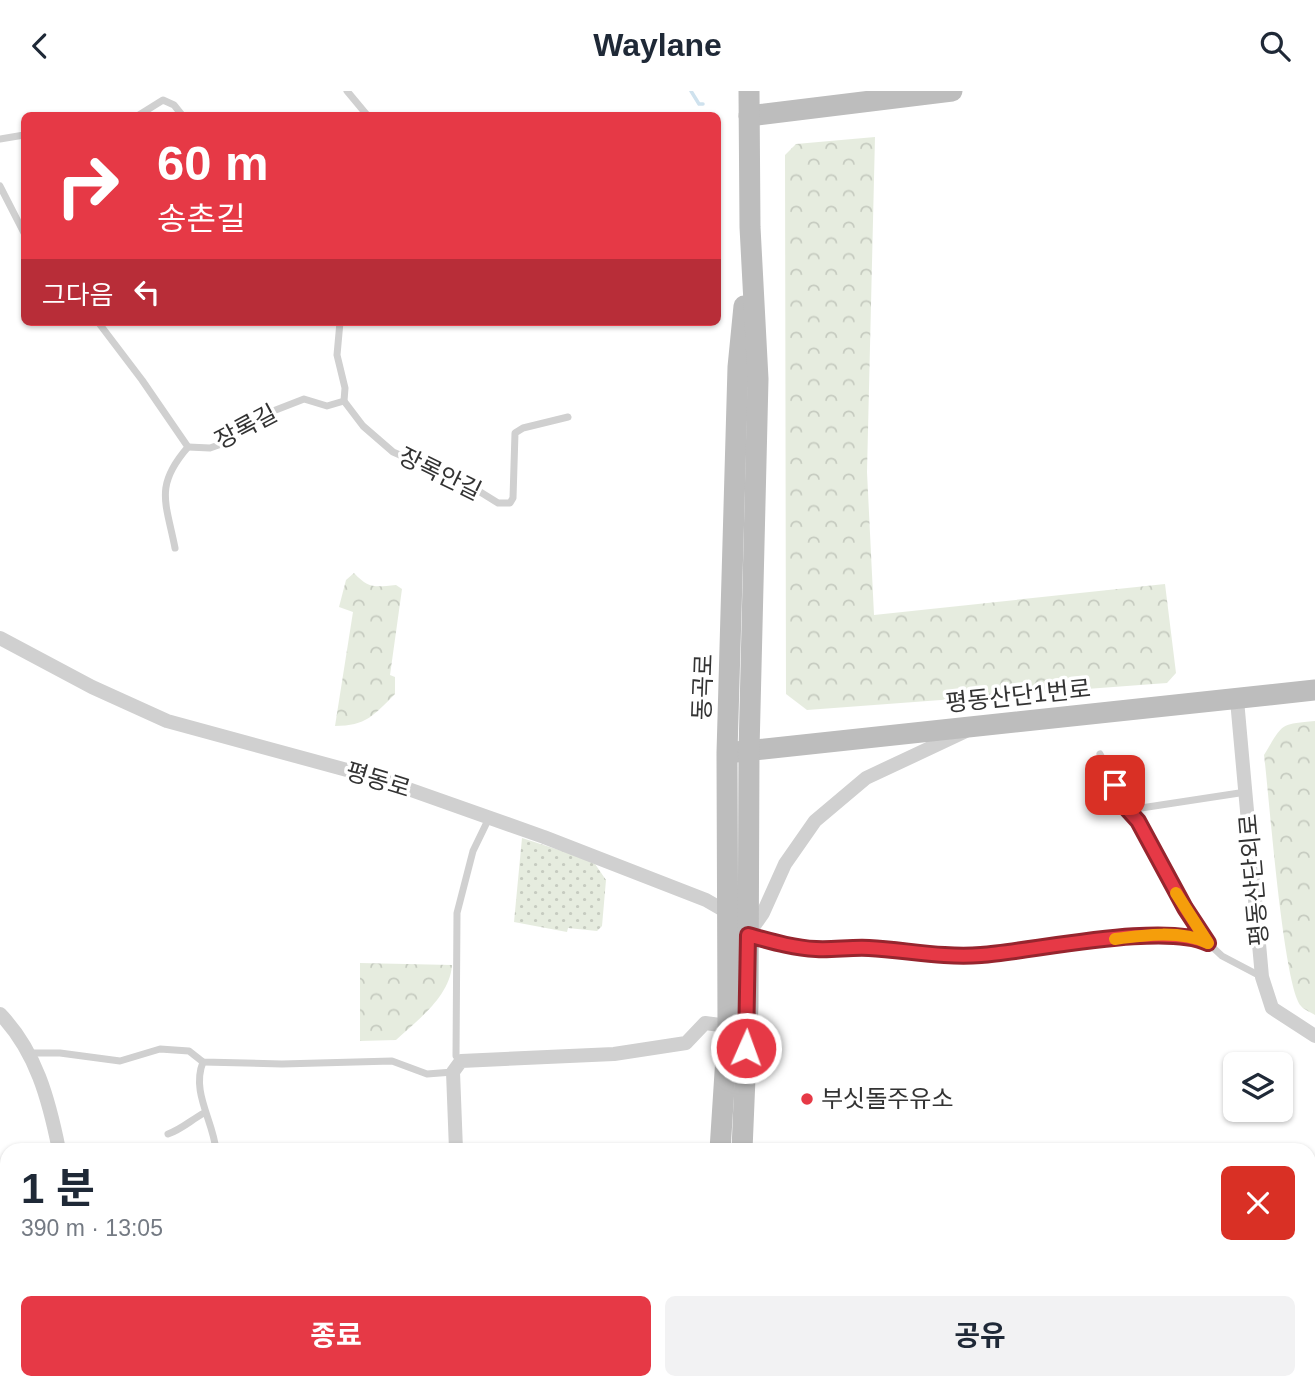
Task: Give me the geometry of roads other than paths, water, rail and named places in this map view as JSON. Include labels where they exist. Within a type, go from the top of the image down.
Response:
[{"type":"main road","name":"동곡로","points":[[742,1143],[748,1006],[749,751],[758,379],[750,227],[749,91]]},
{"type":"main road","points":[[749,116],[952,91]]},
{"type":"main road","name":"동곡로","points":[[720,1143],[728,1027],[727,753],[738,367],[750,227]]},
{"type":"main road","name":"평동산단1번로","points":[[727,753],[1315,690]]},
{"type":"street","name":"평동로","points":[[0,638],[92,687],[167,721],[380,779],[706,899],[729,911],[748,935]]},
{"type":"street","name":"평동산단외로","points":[[1237,700],[1262,977],[1272,1008],[1315,1036]]},
{"type":"street","points":[[748,935],[763,913],[785,864],[816,821],[830,808],[866,778],[978,726]]},
{"type":"street","points":[[0,1014],[11,1025],[29,1053],[50,1106],[58,1143]]},
{"type":"street","points":[[456,1143],[457,1067],[614,1054],[686,1043],[705,1023],[728,1027]]},
{"type":"lane","points":[[347,91],[364,112]]},
{"type":"lane","points":[[144,112],[163,100],[174,105],[180,112]]},
{"type":"lane","points":[[0,139],[21,136]]},
{"type":"lane","points":[[0,186],[21,227]]},
{"type":"lane","name":"장록길","points":[[101,326],[188,447]]},
{"type":"lane","points":[[340,326],[337,355],[345,389],[344,401]]},
{"type":"lane","name":"장록길","points":[[188,447],[210,448],[230,441],[268,413],[304,399],[327,406],[344,401]]},
{"type":"lane","name":"장록안길","points":[[344,401],[363,426],[393,452],[469,485],[498,502],[510,503],[513,498],[515,433],[523,428],[568,417]]},
{"type":"lane","name":"장록길","points":[[175,548],[166,499],[166,481],[173,464],[188,447]]},
{"type":"lane","points":[[1100,754],[1128,810],[1138,821],[1185,908],[1208,943],[1222,956],[1262,977]]},
{"type":"lane","points":[[1128,810],[1246,792]]},
{"type":"lane","points":[[29,1053],[60,1053],[120,1061],[160,1049],[190,1051],[203,1062],[392,1061],[427,1074],[457,1067],[457,913],[473,851],[489,817]]},
{"type":"lane","points":[[748,935],[775,943],[814,949],[869,948],[942,956],[1009,952],[1151,936],[1195,937],[1208,943]]},
{"type":"lane","points":[[203,1062],[201,1091],[204,1113],[215,1135],[216,1143]]},
{"type":"lane","points":[[168,1134],[180,1130],[204,1113]]},
{"type":"waterway","points":[[691,91],[699,104],[703,104]]},
{"type":"place","name":"부싯돌주유소","points":[[807,1099]]}]
